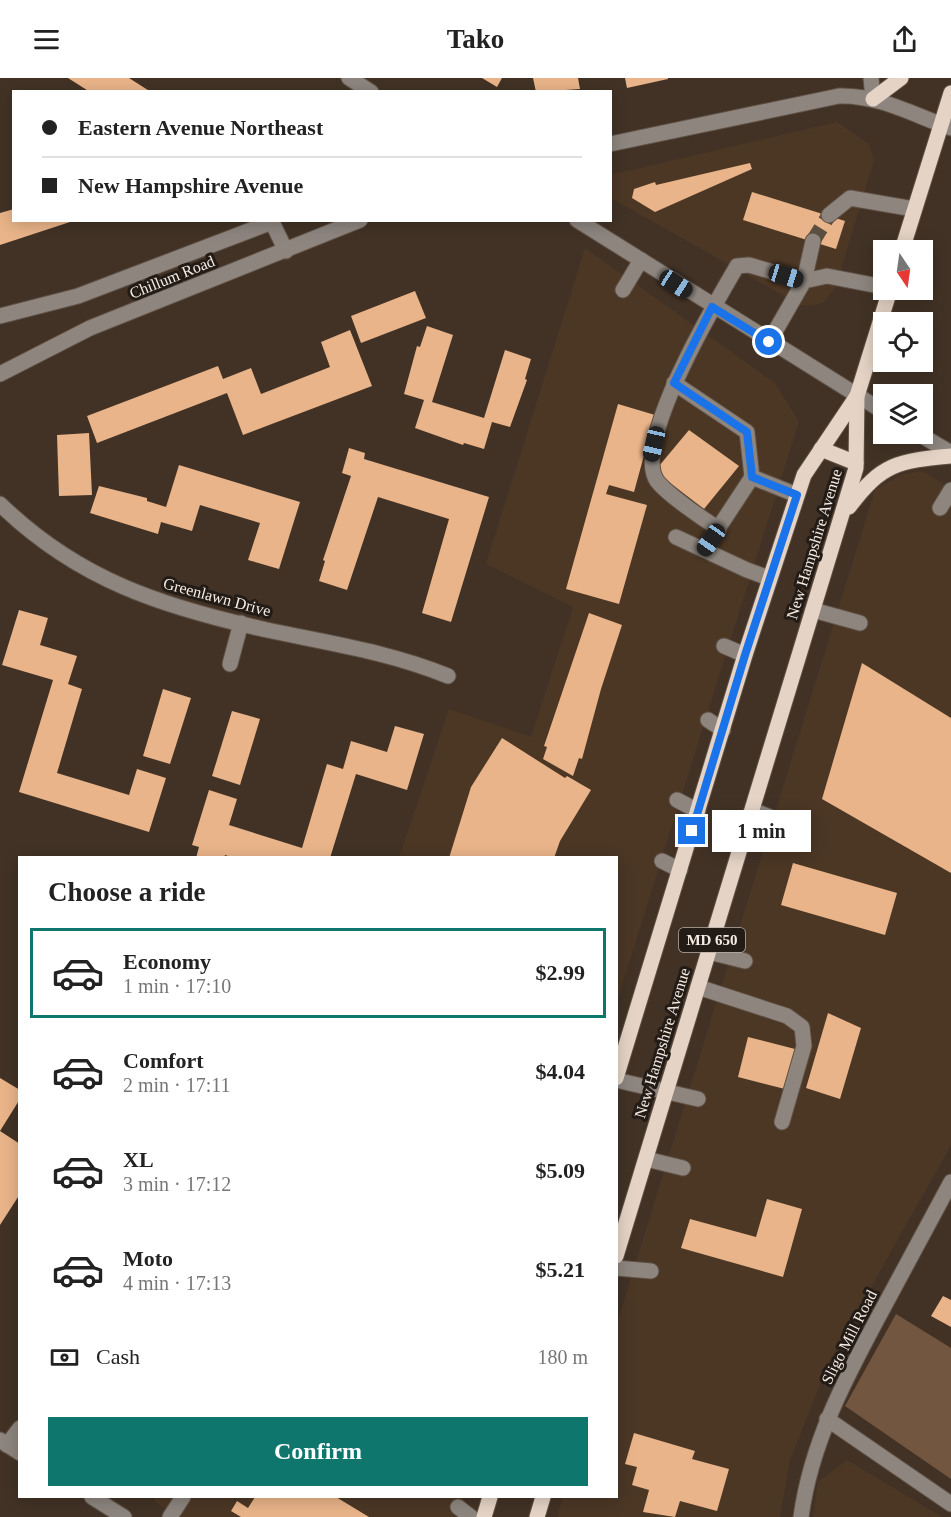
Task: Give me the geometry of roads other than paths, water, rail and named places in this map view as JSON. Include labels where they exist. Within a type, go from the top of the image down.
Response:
[{"type":"main road","points":[[873,99],[901,78]]},
{"type":"main road","points":[[905,240],[914,209],[946,126],[951,93]]},
{"type":"main road","points":[[858,396],[887,300]]},
{"type":"main road","name":"New Hampshire Avenue","points":[[620,1050],[680,870],[769,578],[797,495],[804,476],[858,396]]},
{"type":"main road","name":"New Hampshire Avenue","points":[[618,1250],[842,516],[856,463],[858,396]]},
{"type":"main road","points":[[821,449],[856,463]]},
{"type":"main road","points":[[842,516],[867,482],[885,469],[911,460],[951,455]]},
{"type":"main road","points":[[484,1517],[490,1498]]},
{"type":"main road","points":[[537,1517],[543,1498]]},
{"type":"street","points":[[349,78],[368,90]]},
{"type":"street","points":[[871,78],[873,99]]},
{"type":"street","points":[[612,144],[826,98],[855,96],[873,99],[946,126]]},
{"type":"street","points":[[829,215],[850,198],[914,209]]},
{"type":"street","points":[[0,316],[78,296],[272,222],[286,250]]},
{"type":"street","name":"Chillum Road","points":[[0,374],[90,328],[355,222]]},
{"type":"street","points":[[580,222],[712,307],[873,405]]},
{"type":"street","points":[[769,342],[804,281],[813,242]]},
{"type":"street","points":[[622,290],[641,260]]},
{"type":"street","points":[[718,529],[657,480],[651,458],[674,383],[712,307],[737,266],[750,265],[804,281],[827,276],[873,285]]},
{"type":"street","points":[[674,383],[747,432],[752,477],[704,550]]},
{"type":"street","points":[[933,443],[951,455]]},
{"type":"street","points":[[752,477],[797,495]]},
{"type":"street","points":[[940,508],[951,490]]},
{"type":"street","name":"Greenlawn Drive","points":[[0,504],[42,541],[99,578],[155,600],[241,623],[397,658],[448,676]]},
{"type":"street","points":[[676,537],[769,578]]},
{"type":"street","points":[[813,610],[860,623]]},
{"type":"street","points":[[230,664],[241,623]]},
{"type":"street","points":[[724,646],[745,655]]},
{"type":"street","points":[[708,720],[723,730]]},
{"type":"street","points":[[677,800],[698,811]]},
{"type":"street","points":[[752,810],[780,821]]},
{"type":"street","points":[[662,861],[680,870]]},
{"type":"street","points":[[709,952],[745,961]]},
{"type":"street","points":[[698,987],[787,1016],[802,1027],[804,1047],[782,1122]]},
{"type":"street","points":[[618,1080],[698,1100]]},
{"type":"street","points":[[646,1159],[683,1168]]},
{"type":"street","name":"Sligo Mill Road","points":[[801,1517],[806,1482],[827,1419],[849,1371],[951,1182]]},
{"type":"street","points":[[618,1268],[651,1272]]},
{"type":"street","points":[[827,1419],[951,1504]]},
{"type":"street","points":[[9,1446],[18,1431]]},
{"type":"street","points":[[94,1498],[124,1517]]},
{"type":"street","points":[[170,1517],[182,1498]]},
{"type":"street","points":[[458,1507],[471,1517]]},
{"type":"tunnel","points":[[813,241],[829,215]]}]
